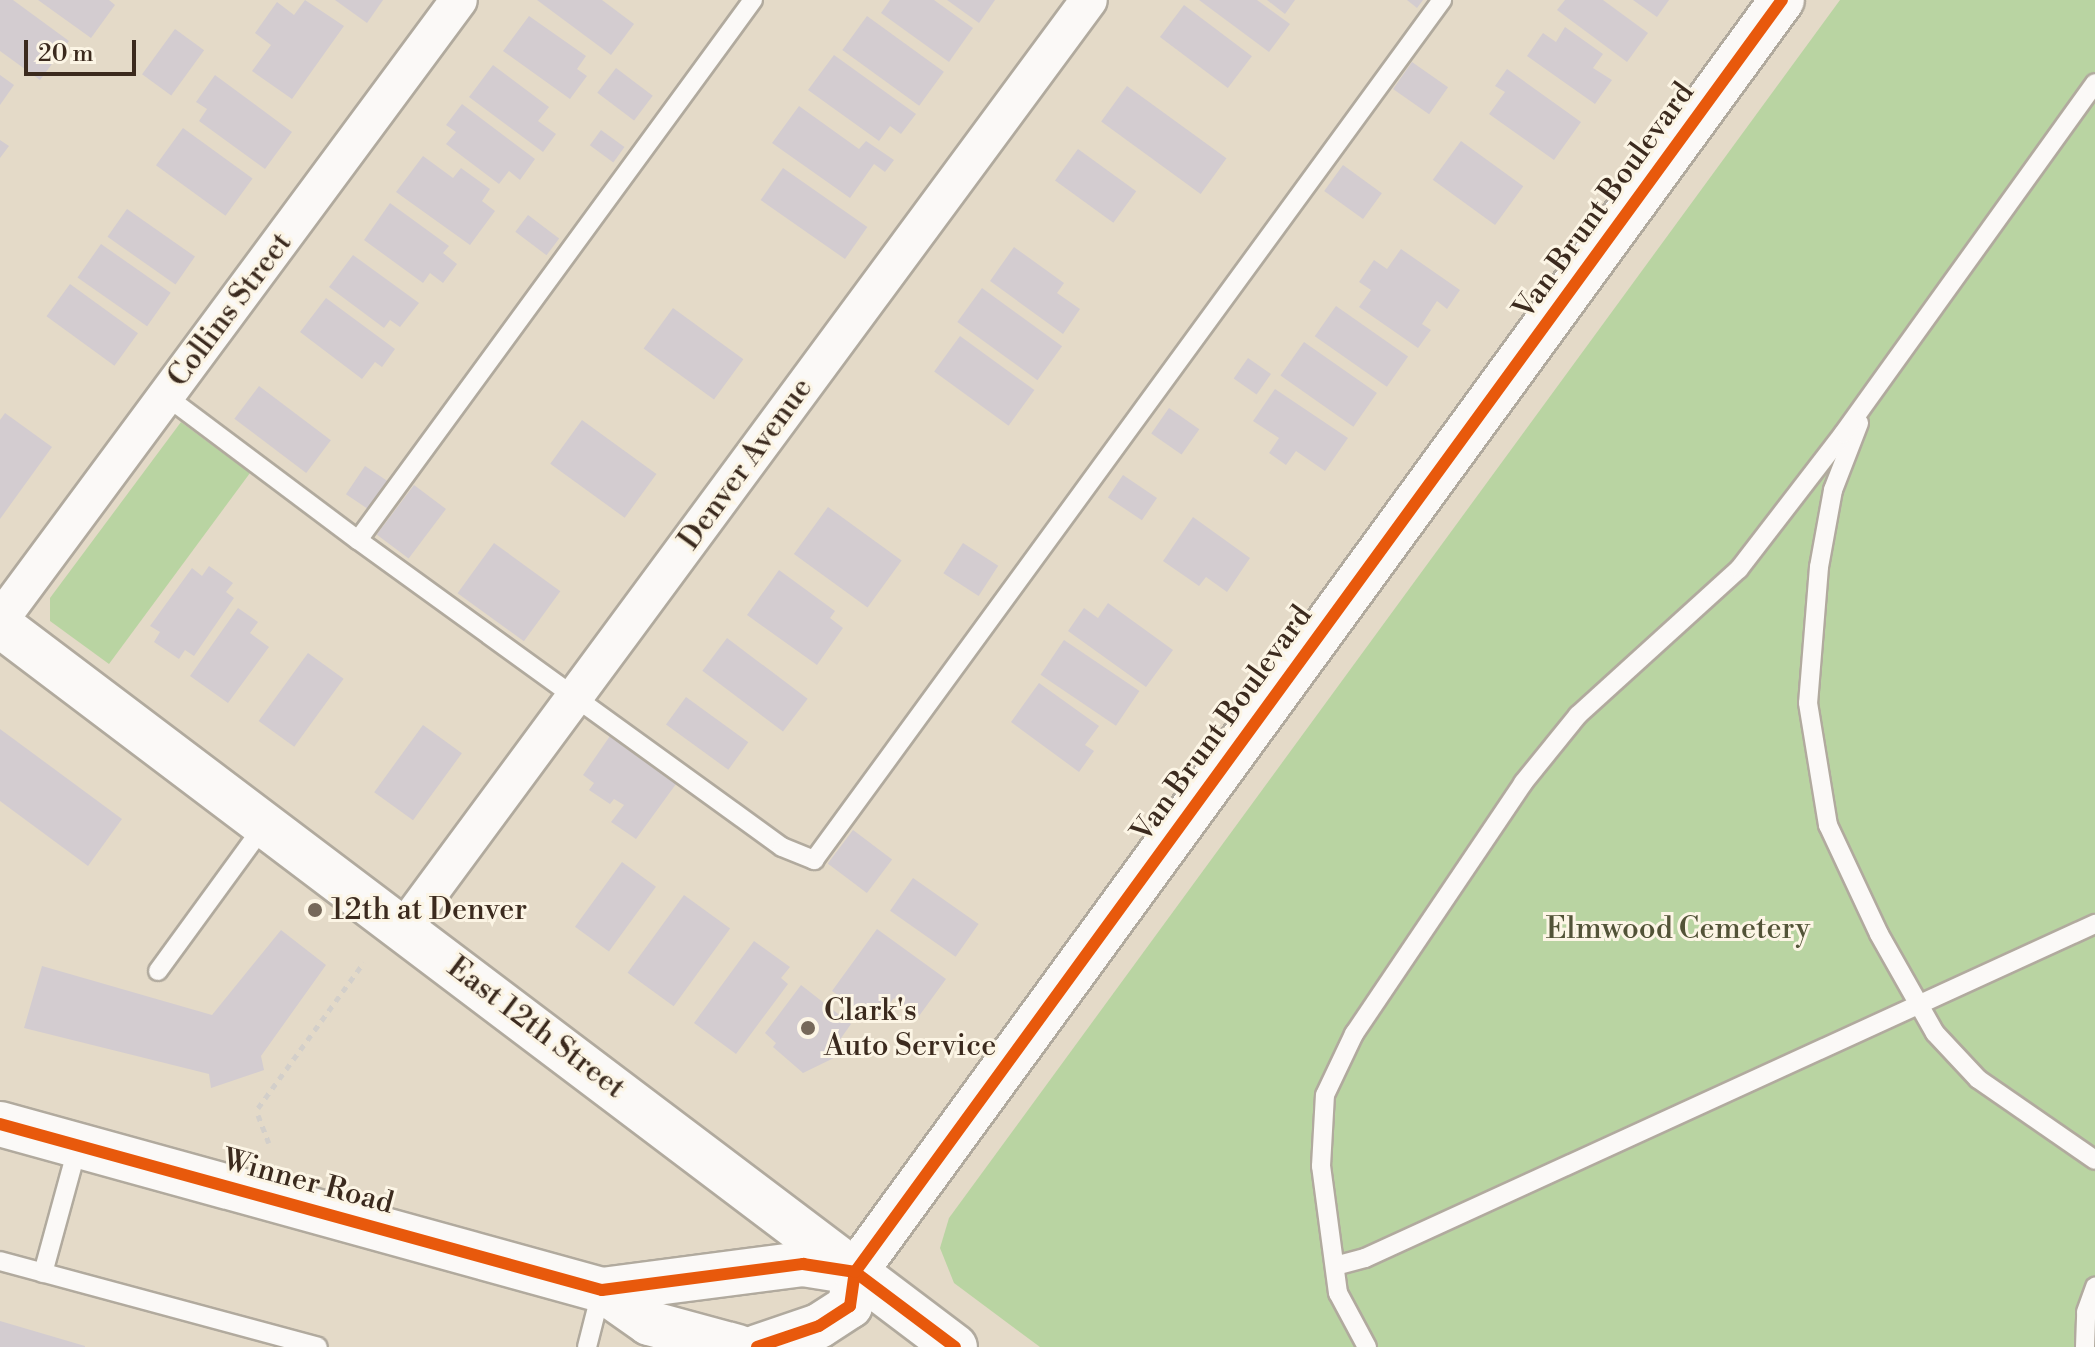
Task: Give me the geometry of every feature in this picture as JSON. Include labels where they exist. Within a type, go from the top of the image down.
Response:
[{"type":"street","name":"Collins Street","points":[[0,622],[459,0]]},
{"type":"street","name":"Denver Avenue","points":[[404,928],[1089,0]]},
{"type":"street","name":"Van Brunt Boulevard","points":[[855,1272],[1782,0]]},
{"type":"street","name":"East 12th Street","points":[[0,622],[955,1347]]},
{"type":"street","name":"Winner Road","points":[[0,1124],[602,1290],[649,1323],[738,1347]]},
{"type":"street","points":[[602,1290],[803,1264],[855,1272],[850,1306],[819,1326],[757,1347]]},
{"type":"lane","points":[[358,540],[753,0]]},
{"type":"lane","points":[[166,396],[358,540],[782,847],[814,860],[1442,0]]},
{"type":"lane","points":[[1367,1347],[1338,1293],[1321,1166],[1325,1095],[1354,1034],[1523,783],[1560,738],[1739,569],[1869,396],[2095,83]]},
{"type":"lane","points":[[1869,396],[1833,490],[1819,567],[1808,703],[1828,825],[1935,1033],[1978,1079],[2095,1160]]},
{"type":"lane","points":[[158,971],[265,824]]},
{"type":"lane","points":[[1335,1266],[1365,1258],[2095,924]]},
{"type":"lane","points":[[43,1273],[78,1145]]},
{"type":"lane","points":[[0,1261],[318,1347]]},
{"type":"lane","points":[[2085,1347],[2086,1312],[2095,1287]]},
{"type":"lane","points":[[587,1347],[602,1290]]},
{"type":"path","points":[[269,1143],[258,1111],[364,962]]},
{"type":"green space","name":"Elmwood Cemetery","points":[[1840,0],[2095,0],[2095,1347],[1040,1347],[954,1283],[940,1248],[949,1218]]},
{"type":"green space","points":[[181,422],[250,473],[109,664],[50,621],[50,598]]},
{"type":"building","points":[[0,0],[13,0],[69,41],[40,80],[0,51]]},
{"type":"building","points":[[38,0],[109,0],[115,5],[91,38]]},
{"type":"building","points":[[305,0],[344,26],[292,99],[252,71],[271,45],[255,33],[277,2],[294,15]]},
{"type":"building","points":[[335,0],[383,0],[367,23]]},
{"type":"building","points":[[537,0],[602,0],[634,24],[611,55]]},
{"type":"building","points":[[890,0],[934,0],[973,28],[949,62],[881,13]]},
{"type":"building","points":[[947,0],[995,0],[979,23]]},
{"type":"building","points":[[1199,0],[1257,0],[1290,24],[1269,52]]},
{"type":"building","points":[[1267,0],[1295,0],[1285,14]]},
{"type":"building","points":[[1407,0],[1423,0],[1417,8]]},
{"type":"building","points":[[1565,0],[1603,0],[1648,33],[1627,62],[1557,10]]},
{"type":"building","points":[[1633,0],[1669,0],[1657,17]]},
{"type":"building","points":[[1184,5],[1252,56],[1228,88],[1160,37]]},
{"type":"building","points":[[529,16],[586,56],[577,69],[587,76],[570,99],[503,51]]},
{"type":"building","points":[[867,16],[944,72],[919,106],[842,50]]},
{"type":"building","points":[[1565,27],[1603,54],[1593,68],[1612,80],[1595,104],[1527,56],[1543,33],[1556,42]]},
{"type":"building","points":[[175,29],[204,50],[171,95],[142,74]]},
{"type":"building","points":[[834,55],[916,114],[901,134],[890,126],[879,141],[808,90]]},
{"type":"building","points":[[1412,62],[1448,87],[1429,114],[1393,89]]},
{"type":"building","points":[[493,65],[549,107],[538,121],[556,134],[543,152],[469,97]]},
{"type":"building","points":[[616,68],[653,96],[634,120],[597,93]]},
{"type":"building","points":[[1507,69],[1581,122],[1554,160],[1489,114],[1505,92],[1495,86]]},
{"type":"building","points":[[0,75],[14,85],[0,105]]},
{"type":"building","points":[[215,75],[292,132],[265,169],[199,121],[207,109],[196,102]]},
{"type":"building","points":[[1127,86],[1227,158],[1201,194],[1101,122]]},
{"type":"building","points":[[462,104],[535,159],[520,180],[509,171],[499,184],[446,144],[456,132],[446,125]]},
{"type":"building","points":[[799,106],[859,149],[866,141],[894,160],[885,172],[874,164],[850,198],[772,143]]},
{"type":"building","points":[[183,128],[253,179],[226,216],[156,165]]},
{"type":"building","points":[[601,130],[624,147],[613,162],[590,145]]},
{"type":"building","points":[[0,140],[9,146],[0,158]]},
{"type":"building","points":[[1461,141],[1523,186],[1495,225],[1433,180]]},
{"type":"building","points":[[1078,149],[1136,191],[1113,223],[1055,181]]},
{"type":"building","points":[[423,156],[453,178],[461,168],[490,189],[482,201],[495,211],[470,245],[396,192]]},
{"type":"building","points":[[1343,165],[1382,193],[1363,219],[1324,191]]},
{"type":"building","points":[[783,168],[867,227],[845,259],[761,200]]},
{"type":"building","points":[[390,203],[449,246],[443,253],[457,264],[443,283],[430,273],[423,283],[364,240]]},
{"type":"building","points":[[127,209],[195,257],[175,284],[107,237]]},
{"type":"building","points":[[528,215],[559,238],[547,255],[515,232]]},
{"type":"building","points":[[101,244],[171,293],[147,326],[77,278]]},
{"type":"building","points":[[1014,247],[1064,283],[1057,293],[1080,309],[1063,334],[990,281]]},
{"type":"building","points":[[1401,249],[1460,290],[1447,309],[1437,301],[1422,324],[1431,330],[1418,348],[1359,307],[1371,290],[1359,282],[1374,260],[1387,269]]},
{"type":"building","points":[[353,255],[419,303],[400,327],[390,320],[384,328],[329,287]]},
{"type":"building","points":[[70,284],[138,333],[114,366],[46,316]]},
{"type":"building","points":[[982,288],[1062,346],[1037,380],[957,322]]},
{"type":"building","points":[[326,298],[395,349],[382,367],[375,362],[362,379],[300,332]]},
{"type":"building","points":[[1336,306],[1408,356],[1387,387],[1315,336]]},
{"type":"building","points":[[673,308],[743,359],[714,400],[644,348]]},
{"type":"building","points":[[960,336],[1034,390],[1009,426],[934,372]]},
{"type":"building","points":[[1304,342],[1377,393],[1353,427],[1280,376]]},
{"type":"building","points":[[1248,358],[1271,374],[1257,395],[1234,378]]},
{"type":"building","points":[[259,386],[331,440],[306,473],[234,419]]},
{"type":"building","points":[[1275,389],[1348,438],[1325,471],[1296,451],[1286,465],[1269,453],[1279,438],[1253,421]]},
{"type":"building","points":[[1169,408],[1199,429],[1182,455],[1151,433]]},
{"type":"building","points":[[5,413],[52,447],[0,519],[0,420]]},
{"type":"building","points":[[582,420],[656,474],[625,518],[550,464]]},
{"type":"building","points":[[365,466],[387,481],[368,509],[346,494]]},
{"type":"building","points":[[1123,475],[1157,498],[1142,520],[1108,497]]},
{"type":"building","points":[[414,485],[446,509],[409,559],[377,535]]},
{"type":"building","points":[[828,507],[902,560],[868,607],[794,554]]},
{"type":"building","points":[[1193,517],[1250,558],[1227,592],[1206,577],[1199,586],[1163,561]]},
{"type":"building","points":[[494,543],[560,591],[524,641],[458,593]]},
{"type":"building","points":[[963,543],[998,566],[979,596],[943,573]]},
{"type":"building","points":[[209,566],[233,583],[226,592],[234,598],[194,656],[185,650],[179,659],[154,642],[160,632],[150,626],[192,568],[202,576]]},
{"type":"building","points":[[779,570],[835,611],[830,618],[843,628],[817,665],[747,615]]},
{"type":"building","points":[[1108,603],[1173,650],[1146,687],[1068,631],[1084,608],[1098,618]]},
{"type":"building","points":[[238,608],[258,622],[250,633],[269,647],[228,703],[190,676]]},
{"type":"building","points":[[727,638],[808,699],[783,732],[702,671]]},
{"type":"building","points":[[1064,640],[1139,691],[1116,726],[1041,675]]},
{"type":"building","points":[[308,653],[344,679],[294,747],[259,721]]},
{"type":"building","points":[[1039,683],[1099,726],[1085,745],[1094,751],[1079,772],[1011,722]]},
{"type":"building","points":[[686,697],[748,742],[728,770],[666,725]]},
{"type":"building","points":[[423,725],[462,753],[413,820],[374,792]]},
{"type":"building","points":[[0,729],[122,819],[88,866],[0,801]]},
{"type":"building","points":[[610,736],[676,784],[636,839],[611,822],[624,805],[614,799],[610,804],[589,790],[594,783],[583,775]]},
{"type":"building","points":[[853,830],[892,859],[867,893],[828,864]]},
{"type":"building","points":[[622,862],[656,887],[609,951],[575,927]]},
{"type":"building","points":[[913,878],[979,924],[956,957],[890,911]]},
{"type":"building","points":[[684,895],[730,929],[674,1006],[628,973]]},
{"type":"building","points":[[877,929],[946,979],[919,1016],[894,998],[876,1022],[832,991]]},
{"type":"building","points":[[281,930],[326,965],[261,1056],[264,1070],[211,1088],[209,1074],[24,1028],[42,966],[212,1015]]},
{"type":"building","points":[[754,941],[790,967],[781,978],[788,984],[736,1054],[694,1023]]},
{"type":"building","name":"Clark's Auto Service","points":[[801,985],[851,1024],[839,1041],[842,1054],[803,1073],[773,1047],[776,1043],[765,1033]]},
{"type":"building","points":[[0,1321],[85,1346],[85,1347],[0,1347]]},
{"type":"cycle path","points":[[757,1347],[819,1326],[850,1306],[855,1272],[1782,0]]},
{"type":"cycle path","points":[[0,1124],[602,1290],[803,1264],[855,1272],[955,1347]]},
{"type":"place","name":"12th at Denver","points":[[315,910]]},
{"type":"place","name":"Clark's Auto Service","points":[[808,1028]]}]
